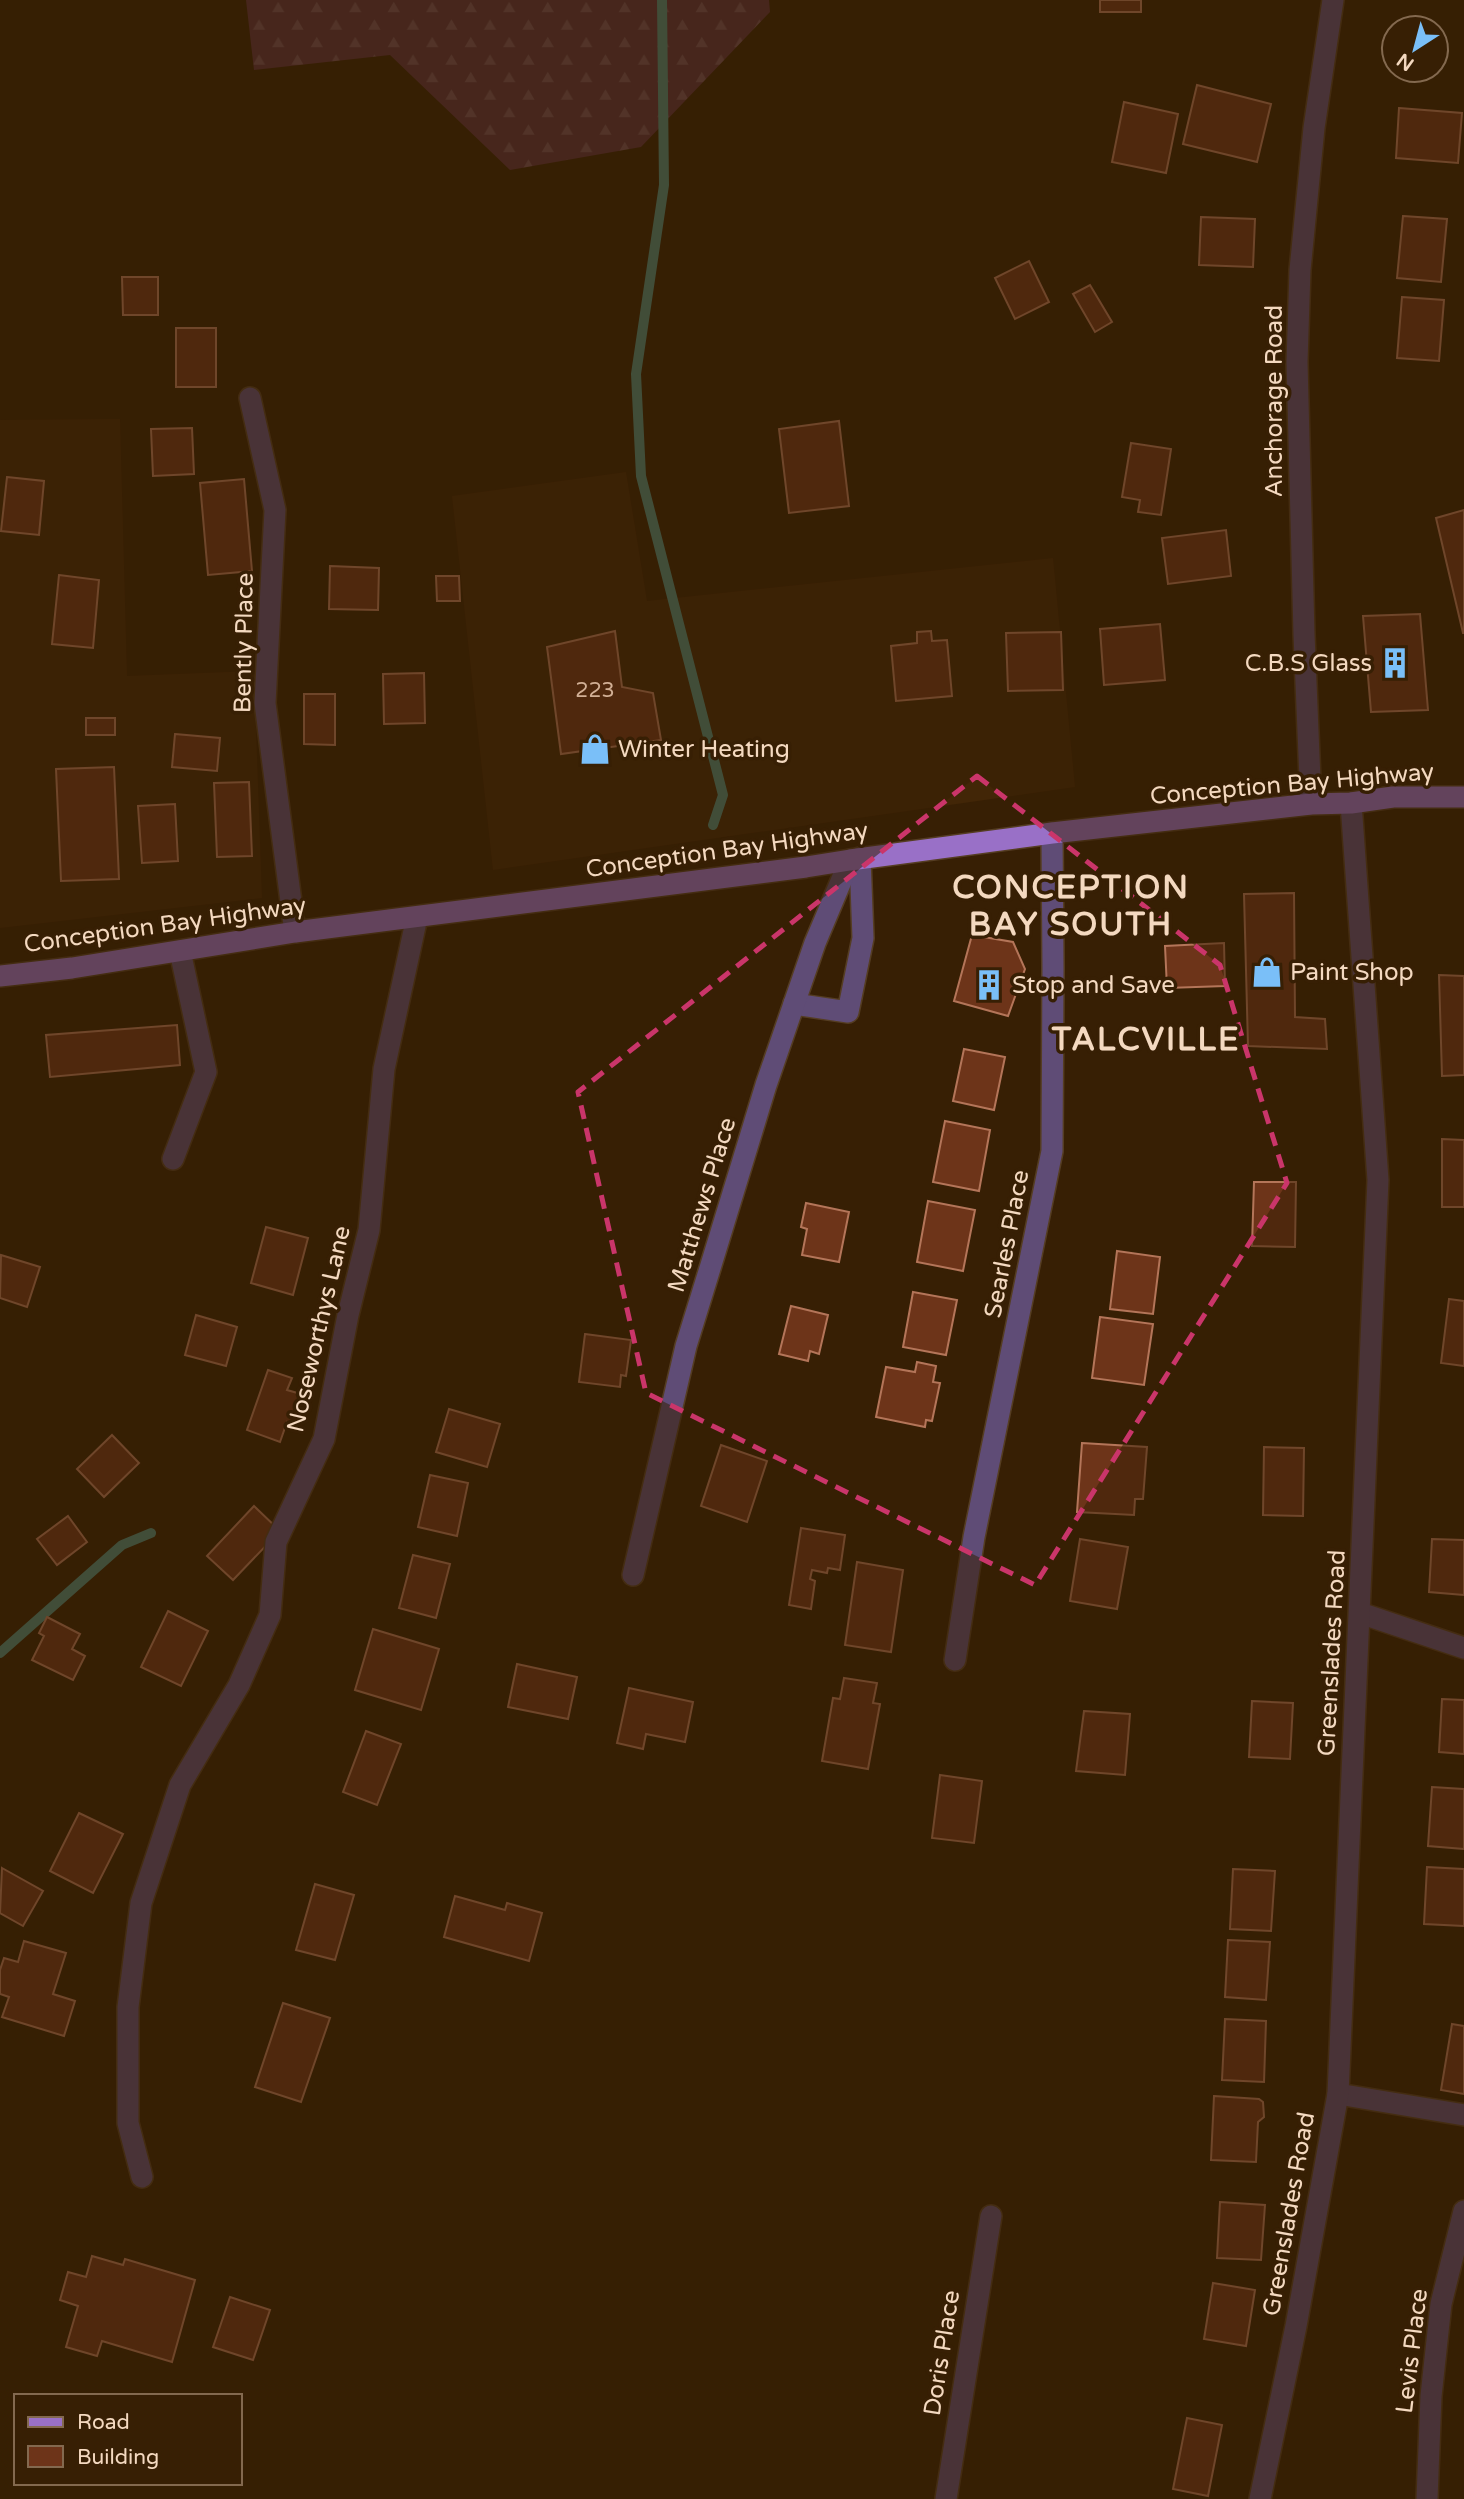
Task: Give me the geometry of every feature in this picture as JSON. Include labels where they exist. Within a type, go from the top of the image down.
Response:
[{"type":"main road","name":"Conception Bay Highway","points":[[0,976],[295,932],[1052,833],[1311,804],[1351,803],[1393,797],[1464,797]]},
{"type":"street","name":"Anchorage Road","points":[[1311,804],[1297,362],[1301,257],[1314,128],[1332,0]]},
{"type":"street","name":"Bently Place","points":[[250,398],[275,510],[265,703],[295,932]]},
{"type":"street","name":"Greenslades Road","points":[[1260,2499],[1296,2326],[1338,2094],[1378,1180],[1351,803]]},
{"type":"street","name":"Searles Place","points":[[955,1660],[974,1537],[1052,1151],[1052,833]]},
{"type":"street","points":[[794,1004],[848,1012],[863,938],[855,859]]},
{"type":"street","name":"Matthews Place","points":[[633,1575],[686,1346],[766,1085],[815,943],[855,859]]},
{"type":"street","name":"Noseworthys Lane","points":[[142,2177],[128,2123],[128,2007],[141,1903],[180,1785],[239,1685],[270,1615],[276,1542],[324,1439],[348,1315],[369,1230],[384,1069],[417,917]]},
{"type":"street","points":[[173,1159],[206,1072],[180,951]]},
{"type":"street","points":[[1360,1613],[1464,1648]]},
{"type":"street","points":[[1338,2094],[1464,2115]]},
{"type":"street","name":"Levis Place","points":[[1426,2499],[1431,2396],[1441,2304],[1464,2211]]},
{"type":"street","name":"Doris Place","points":[[946,2499],[991,2216]]},
{"type":"highlighted area","points":[[977,776],[1220,965],[1287,1183],[1035,1585],[646,1393],[578,1092]]},
{"type":"shaded area","points":[[120,419],[127,676],[254,671],[262,898],[0,928],[0,420]]},
{"type":"shaded area","points":[[626,472],[647,601],[1053,558],[1075,787],[493,870],[452,496]]},
{"type":"green space","points":[[246,0],[769,0],[770,12],[641,147],[510,170],[390,55],[254,70]]},
{"type":"building","points":[[1100,0],[1141,0],[1141,12],[1100,12]]},
{"type":"building","points":[[1197,85],[1271,104],[1257,162],[1183,144]]},
{"type":"building","points":[[1124,102],[1178,114],[1166,173],[1112,162]]},
{"type":"building","points":[[1399,108],[1462,113],[1458,163],[1396,158]]},
{"type":"building","points":[[1403,216],[1447,219],[1441,282],[1397,278]]},
{"type":"building","points":[[1201,217],[1255,219],[1253,267],[1199,265]]},
{"type":"building","points":[[1029,261],[1049,302],[1015,319],[995,278]]},
{"type":"building","points":[[122,277],[158,277],[158,315],[123,315]]},
{"type":"building","points":[[1090,285],[1112,322],[1095,332],[1073,294]]},
{"type":"building","points":[[1402,297],[1444,300],[1439,361],[1397,358]]},
{"type":"building","points":[[176,328],[216,328],[216,387],[176,387]]},
{"type":"building","points":[[839,421],[849,506],[789,513],[779,429]]},
{"type":"building","points":[[192,428],[194,474],[153,476],[151,429]]},
{"type":"building","points":[[1131,443],[1171,449],[1161,515],[1138,512],[1140,500],[1122,497]]},
{"type":"building","points":[[7,477],[44,481],[39,535],[1,531]]},
{"type":"building","points":[[244,479],[252,571],[208,575],[200,483]]},
{"type":"building","points":[[1464,510],[1464,633],[1463,633],[1436,518]]},
{"type":"building","points":[[1226,530],[1231,576],[1168,584],[1162,538]]},
{"type":"building","points":[[330,566],[379,568],[378,610],[329,609]]},
{"type":"building","points":[[59,575],[99,580],[93,648],[52,644]]},
{"type":"building","points":[[436,576],[459,576],[460,601],[437,601]]},
{"type":"building","name":"C.B.S Glass","points":[[1420,614],[1428,710],[1371,712],[1363,616]]},
{"type":"building","points":[[1160,624],[1165,680],[1104,685],[1100,629]]},
{"type":"building","points":[[615,631],[622,687],[653,693],[661,740],[561,754],[547,647]]},
{"type":"building","points":[[931,631],[932,641],[947,640],[952,696],[896,701],[891,646],[917,643],[917,632]]},
{"type":"building","points":[[1061,632],[1063,690],[1008,691],[1006,633]]},
{"type":"building","points":[[424,673],[425,723],[384,724],[383,674]]},
{"type":"building","points":[[304,694],[335,694],[335,745],[304,744]]},
{"type":"building","points":[[86,718],[115,718],[115,735],[86,735]]},
{"type":"building","points":[[175,734],[220,738],[217,771],[172,767]]},
{"type":"building","points":[[114,767],[119,879],[61,881],[56,769]]},
{"type":"building","points":[[249,782],[252,856],[217,857],[214,783]]},
{"type":"building","points":[[175,804],[178,861],[142,863],[138,806]]},
{"type":"building","points":[[1294,893],[1295,1017],[1325,1019],[1327,1049],[1248,1046],[1244,894]]},
{"type":"building","name":"Stop and Save","points":[[972,935],[1013,942],[1025,969],[1008,1016],[954,1001]]},
{"type":"building","points":[[1224,943],[1225,986],[1167,988],[1165,946]]},
{"type":"building","points":[[1439,975],[1464,976],[1464,1075],[1442,1076]]},
{"type":"building","points":[[177,1025],[180,1065],[50,1077],[46,1035]]},
{"type":"building","points":[[964,1049],[1005,1057],[994,1110],[953,1101]]},
{"type":"building","points":[[945,1121],[990,1130],[979,1191],[933,1182]]},
{"type":"building","points":[[1442,1139],[1464,1140],[1464,1207],[1442,1207]]},
{"type":"building","points":[[1254,1182],[1296,1182],[1295,1247],[1252,1246]]},
{"type":"building","points":[[928,1201],[975,1210],[963,1271],[917,1262]]},
{"type":"building","points":[[806,1203],[849,1212],[839,1262],[802,1255],[807,1229],[801,1227]]},
{"type":"building","points":[[266,1227],[308,1238],[293,1295],[251,1283]]},
{"type":"building","points":[[1117,1251],[1160,1257],[1153,1314],[1110,1309]]},
{"type":"building","points":[[1,1255],[40,1267],[27,1307],[0,1298]]},
{"type":"building","points":[[913,1292],[957,1300],[946,1355],[903,1347]]},
{"type":"building","points":[[1449,1299],[1464,1301],[1464,1366],[1441,1363]]},
{"type":"building","points":[[791,1306],[828,1315],[819,1354],[810,1351],[808,1361],[779,1354]]},
{"type":"building","points":[[196,1315],[237,1327],[226,1366],[185,1355]]},
{"type":"building","points":[[1100,1317],[1153,1324],[1144,1385],[1092,1378]]},
{"type":"building","points":[[585,1334],[631,1340],[626,1376],[621,1375],[620,1387],[579,1382]]},
{"type":"building","points":[[917,1362],[936,1366],[933,1382],[940,1383],[932,1421],[926,1420],[925,1427],[876,1417],[886,1367],[915,1372]]},
{"type":"building","points":[[268,1370],[292,1378],[287,1390],[301,1394],[291,1424],[287,1422],[280,1442],[247,1430]]},
{"type":"building","points":[[449,1409],[500,1424],[487,1467],[436,1452]]},
{"type":"building","points":[[112,1435],[139,1463],[104,1497],[77,1469]]},
{"type":"building","points":[[1082,1443],[1147,1447],[1143,1499],[1135,1499],[1134,1515],[1077,1512]]},
{"type":"building","points":[[721,1445],[767,1461],[747,1522],[701,1506]]},
{"type":"building","points":[[1264,1447],[1304,1448],[1303,1516],[1263,1515]]},
{"type":"building","points":[[430,1475],[468,1483],[457,1536],[418,1527]]},
{"type":"building","points":[[254,1506],[280,1531],[233,1580],[207,1556]]},
{"type":"building","points":[[68,1516],[87,1542],[57,1565],[37,1539]]},
{"type":"building","points":[[801,1528],[845,1535],[840,1570],[828,1568],[827,1573],[812,1570],[810,1579],[815,1581],[811,1609],[789,1605]]},
{"type":"building","points":[[1080,1539],[1128,1547],[1117,1609],[1070,1601]]},
{"type":"building","points":[[1432,1539],[1464,1540],[1464,1595],[1429,1592]]},
{"type":"building","points":[[413,1555],[450,1564],[436,1618],[399,1608]]},
{"type":"building","points":[[857,1562],[903,1570],[891,1652],[845,1645]]},
{"type":"building","points":[[168,1611],[208,1631],[181,1686],[141,1667]]},
{"type":"building","points":[[47,1617],[80,1634],[72,1649],[85,1656],[73,1680],[32,1660],[44,1636],[39,1633]]},
{"type":"building","points":[[373,1629],[439,1649],[421,1710],[355,1690]]},
{"type":"building","points":[[517,1664],[577,1677],[568,1719],[508,1707]]},
{"type":"building","points":[[844,1678],[877,1683],[873,1703],[880,1704],[868,1769],[822,1761],[833,1698],[840,1699]]},
{"type":"building","points":[[629,1688],[693,1702],[685,1742],[646,1734],[643,1749],[617,1743]]},
{"type":"building","points":[[1442,1699],[1464,1700],[1464,1754],[1439,1752]]},
{"type":"building","points":[[1252,1701],[1293,1703],[1290,1759],[1249,1757]]},
{"type":"building","points":[[1084,1711],[1130,1714],[1125,1775],[1076,1771]]},
{"type":"building","points":[[366,1731],[401,1744],[377,1805],[343,1792]]},
{"type":"building","points":[[940,1775],[982,1781],[974,1843],[932,1838]]},
{"type":"building","points":[[1432,1787],[1464,1789],[1464,1849],[1428,1846]]},
{"type":"building","points":[[79,1813],[123,1834],[93,1893],[50,1871]]},
{"type":"building","points":[[1427,1867],[1464,1869],[1464,1926],[1424,1924]]},
{"type":"building","points":[[2,1868],[43,1891],[23,1926],[0,1913]]},
{"type":"building","points":[[1233,1869],[1275,1871],[1271,1931],[1230,1929]]},
{"type":"building","points":[[315,1884],[354,1895],[335,1960],[296,1950]]},
{"type":"building","points":[[455,1896],[505,1910],[507,1903],[542,1913],[529,1961],[444,1937]]},
{"type":"building","points":[[1228,1940],[1270,1942],[1266,2000],[1225,1997]]},
{"type":"building","points":[[24,1941],[66,1953],[53,1994],[75,2001],[64,2036],[2,2017],[9,1997],[0,1994],[0,1970],[4,1958],[18,1962]]},
{"type":"building","points":[[283,2003],[330,2018],[301,2102],[255,2087]]},
{"type":"building","points":[[1225,2019],[1266,2021],[1264,2082],[1222,2080]]},
{"type":"building","points":[[1452,2024],[1464,2026],[1464,2094],[1441,2090]]},
{"type":"building","points":[[1214,2096],[1259,2099],[1263,2102],[1264,2117],[1258,2122],[1256,2162],[1211,2160]]},
{"type":"building","points":[[1220,2202],[1265,2205],[1261,2260],[1217,2258]]},
{"type":"building","points":[[92,2256],[123,2265],[125,2259],[195,2280],[172,2362],[102,2341],[97,2356],[66,2347],[78,2306],[60,2300],[68,2272],[86,2277]]},
{"type":"building","points":[[1213,2283],[1255,2290],[1246,2346],[1204,2339]]},
{"type":"building","points":[[230,2297],[270,2310],[253,2360],[213,2347]]},
{"type":"building","points":[[1187,2418],[1222,2425],[1208,2496],[1173,2489]]},
{"type":"waterway","points":[[662,0],[664,185],[636,374],[641,476],[723,795],[713,825]]},
{"type":"waterway","points":[[0,1653],[122,1545],[151,1533]]},
{"type":"place","name":"C.B.S Glass","points":[[1395,663]]},
{"type":"place","name":"Winter Heating","points":[[595,749]]},
{"type":"place","name":"Paint Shop","points":[[1267,972]]},
{"type":"place","name":"Stop and Save","points":[[989,985]]},
{"type":"district","name":"CONCEPTION BAY SOUTH","points":[[1071,906]]},
{"type":"district","name":"TALCVILLE","points":[[1146,1040]]}]
